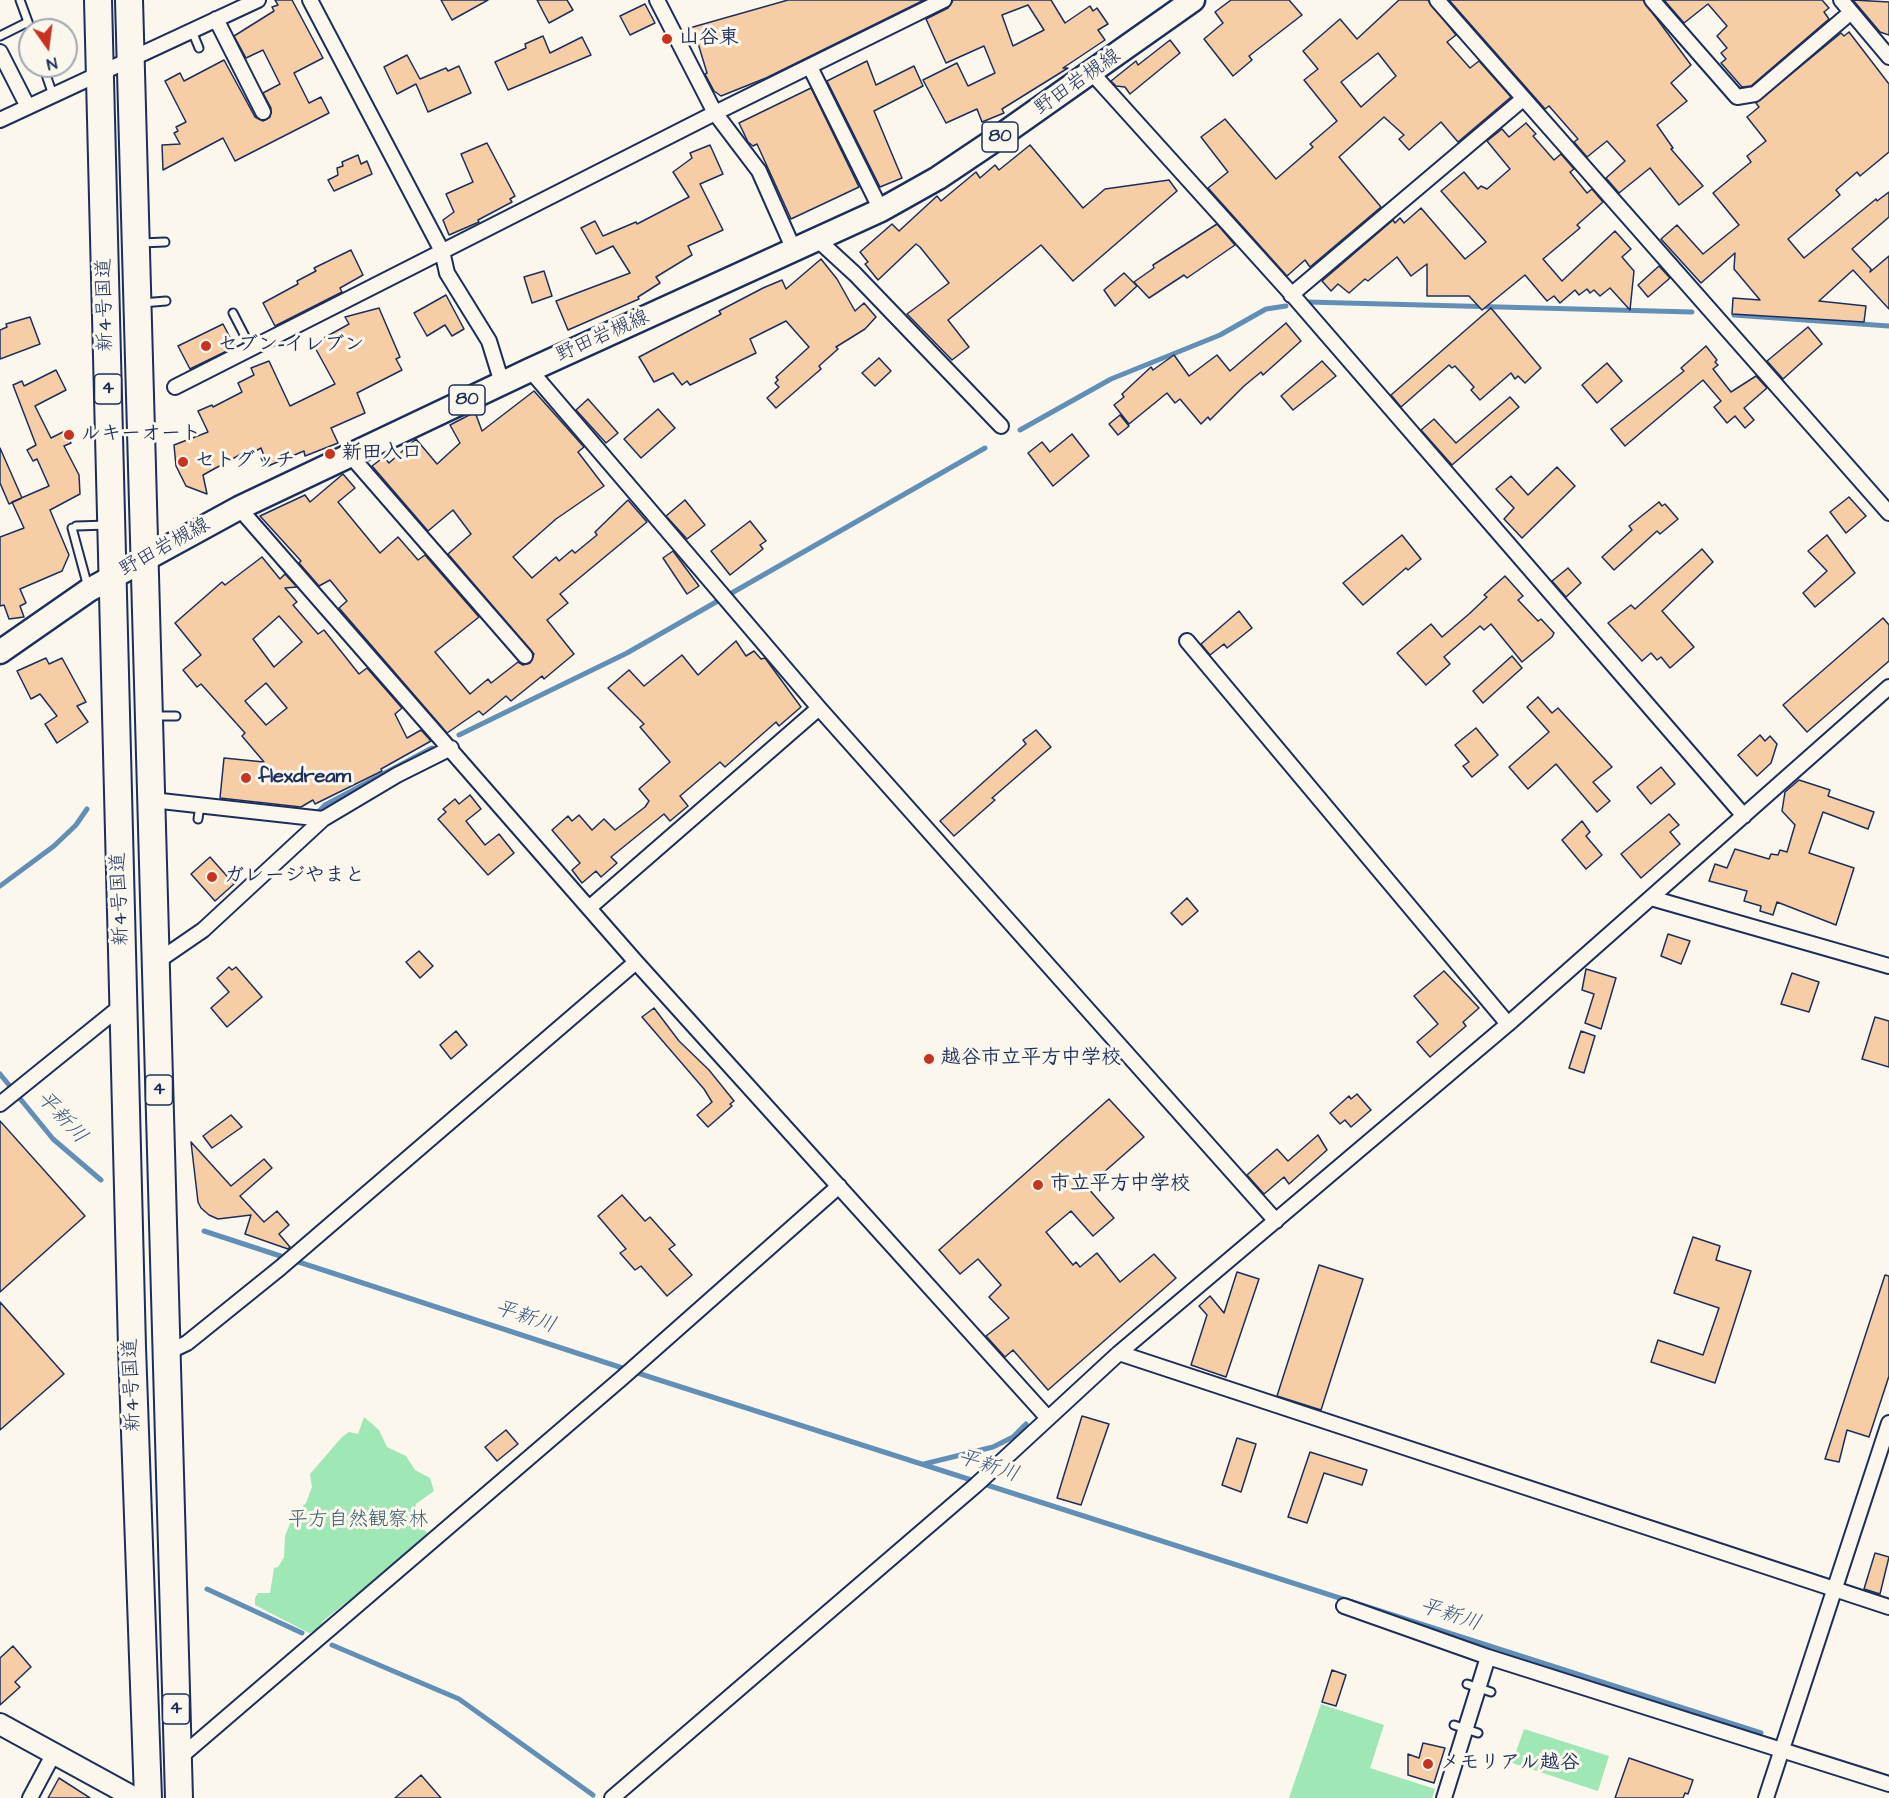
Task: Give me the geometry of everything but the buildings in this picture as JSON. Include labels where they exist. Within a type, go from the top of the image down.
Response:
[{"type":"highway","name":"新4号国道","points":[[98,0],[132,1347],[148,1798]]},
{"type":"highway","name":"新4号国道","points":[[129,0],[168,1352],[178,1798]]},
{"type":"main road","name":"野田岩槻線","points":[[0,652],[89,590],[239,508],[502,383],[880,210],[938,178],[1092,73],[1193,0]]},
{"type":"street","points":[[0,120],[258,0]]},
{"type":"street","points":[[310,0],[442,251],[447,273],[489,341],[502,383]]},
{"type":"street","points":[[657,0],[715,113],[759,171],[794,250]]},
{"type":"street","points":[[175,387],[943,0]]},
{"type":"street","points":[[1437,0],[1889,513]]},
{"type":"street","points":[[1652,0],[1737,97],[1755,94],[1850,13]]},
{"type":"street","points":[[1841,0],[1889,57]]},
{"type":"street","points":[[216,19],[263,112]]},
{"type":"street","points":[[0,52],[28,107]]},
{"type":"street","points":[[810,66],[880,210]]},
{"type":"street","points":[[1092,73],[1291,295],[1744,816]]},
{"type":"street","points":[[1291,295],[1523,99]]},
{"type":"street","points":[[818,240],[855,274],[1001,426]]},
{"type":"street","points":[[530,370],[819,708],[1276,1221]]},
{"type":"street","points":[[350,455],[525,657]]},
{"type":"street","points":[[239,508],[636,962],[1047,1417]]},
{"type":"street","points":[[1187,641],[1508,1024]]},
{"type":"street","points":[[612,1798],[982,1479],[1119,1353],[1508,1024],[1889,687]]},
{"type":"street","points":[[589,908],[819,708]]},
{"type":"street","points":[[155,963],[203,930],[322,819],[398,775],[451,748]]},
{"type":"street","points":[[152,800],[322,819]]},
{"type":"street","points":[[1651,898],[1889,966]]},
{"type":"street","points":[[168,1352],[187,1342],[280,1268],[636,962]]},
{"type":"street","points":[[0,1104],[125,1003]]},
{"type":"street","points":[[178,1759],[633,1368],[839,1186]]},
{"type":"street","points":[[1119,1353],[1889,1607]]},
{"type":"street","points":[[1766,1798],[1889,1423]]},
{"type":"street","points":[[1344,1606],[1488,1657],[1532,1677],[1889,1784]]},
{"type":"street","points":[[1444,1798],[1488,1657]]},
{"type":"street","points":[[0,1724],[135,1798]]},
{"type":"street","points":[[30,1798],[54,1753]]},
{"type":"lane","points":[[20,0],[27,18]]},
{"type":"lane","points":[[0,36],[18,27]]},
{"type":"lane","points":[[192,30],[199,48]]},
{"type":"lane","points":[[48,78],[53,95]]},
{"type":"lane","points":[[137,243],[165,242]]},
{"type":"lane","points":[[138,303],[166,302]]},
{"type":"lane","points":[[233,313],[252,348]]},
{"type":"lane","points":[[89,590],[74,527],[110,524]]},
{"type":"lane","points":[[150,716],[176,716]]},
{"type":"green space","name":"平方自然観察林","points":[[364,1417],[379,1430],[387,1447],[406,1456],[415,1470],[430,1478],[434,1491],[416,1504],[414,1519],[428,1534],[404,1557],[323,1621],[318,1630],[309,1633],[255,1605],[255,1598],[258,1593],[270,1593],[274,1568],[278,1567],[284,1557],[285,1536],[293,1516],[306,1503],[312,1487],[310,1474],[342,1437],[349,1432],[358,1434]]},
{"type":"green space","points":[[1321,1704],[1384,1725],[1370,1768],[1435,1789],[1432,1798],[1289,1798]]},
{"type":"green space","points":[[1524,1729],[1609,1756],[1598,1791],[1512,1763]]},
{"type":"waterway","points":[[1307,302],[1692,312]]},
{"type":"waterway","points":[[1020,430],[1111,379],[1220,335],[1266,309],[1286,306]]},
{"type":"waterway","points":[[1734,315],[1889,326]]},
{"type":"waterway","points":[[459,735],[627,653],[985,448]]},
{"type":"waterway","points":[[314,816],[325,805],[432,748]]},
{"type":"waterway","points":[[0,886],[54,846],[76,825],[87,809]]},
{"type":"waterway","name":"平新川","points":[[0,1074],[53,1139],[101,1180]]},
{"type":"waterway","name":"平新川","points":[[204,1231],[653,1378],[1761,1733]]},
{"type":"waterway","points":[[924,1464],[993,1447],[1013,1437],[1026,1424]]},
{"type":"waterway","points":[[207,1589],[302,1633]]},
{"type":"waterway","points":[[332,1645],[459,1699],[593,1795]]},
{"type":"place","name":"山谷東","points":[[667,39]]},
{"type":"place","name":"セブン-イレブン","points":[[206,346]]},
{"type":"place","name":"ルキーオート","points":[[69,435]]},
{"type":"place","name":"新田入口","points":[[330,454]]},
{"type":"place","name":"セトグッチ","points":[[183,462]]},
{"type":"place","name":"flexdream","points":[[246,778]]},
{"type":"place","name":"ガレージやまと","points":[[212,877]]},
{"type":"place","name":"越谷市立平方中学校","points":[[929,1059]]},
{"type":"place","name":"市立平方中学校","points":[[1038,1185]]},
{"type":"place","name":"メモリアル越谷","points":[[1428,1764]]}]
